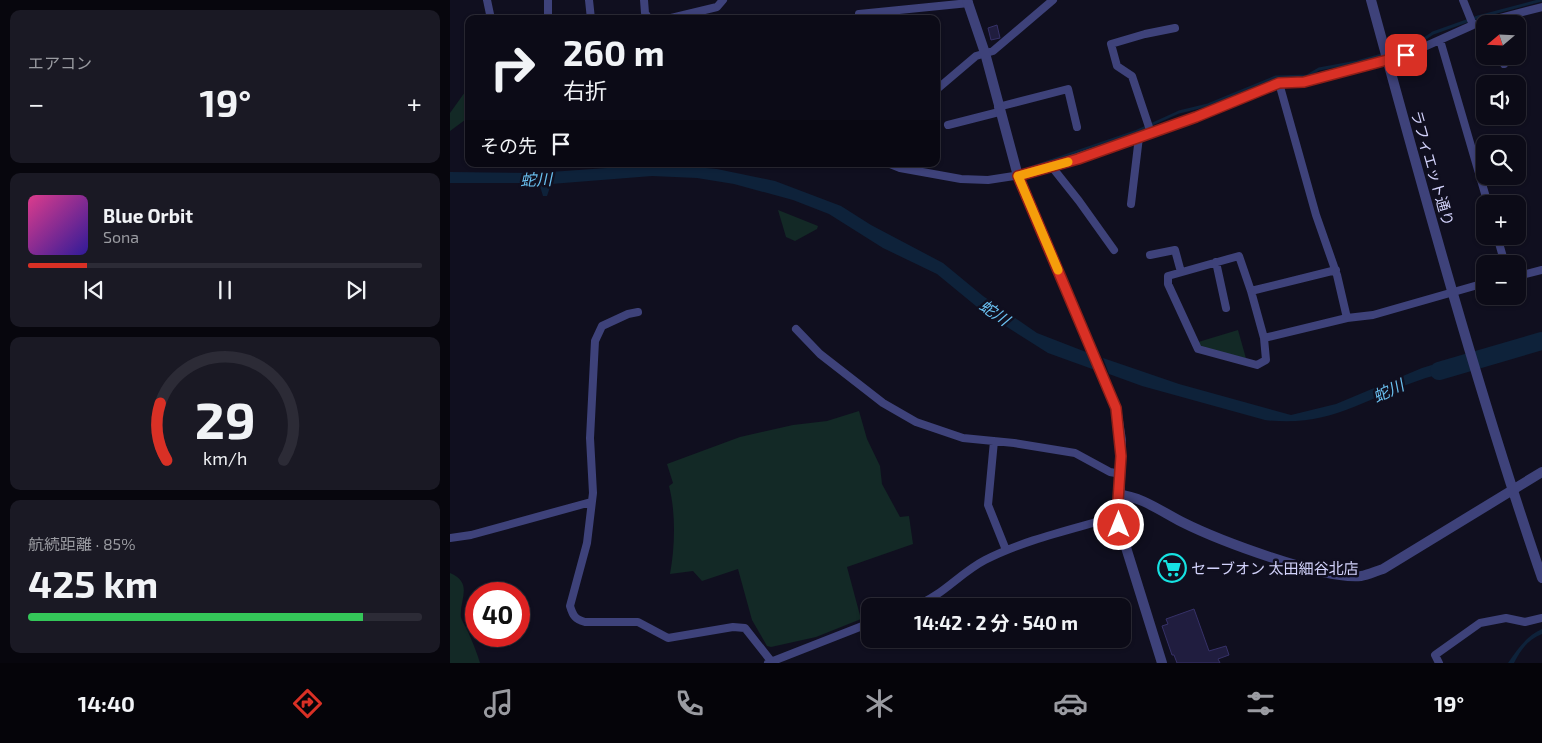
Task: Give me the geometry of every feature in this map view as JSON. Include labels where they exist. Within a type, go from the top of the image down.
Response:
[{"type":"street","points":[[486,0],[490,15]]},
{"type":"street","points":[[548,0],[548,15]]},
{"type":"street","points":[[589,0],[591,15]]},
{"type":"street","points":[[644,0],[646,15]]},
{"type":"street","points":[[684,15],[717,7],[723,0]]},
{"type":"street","points":[[940,87],[976,56],[993,51],[1053,0]]},
{"type":"street","name":"ラフィエット通り","points":[[1371,0],[1467,344],[1512,490]]},
{"type":"street","points":[[1463,0],[1473,25]]},
{"type":"street","points":[[859,14],[968,1],[985,53],[998,110],[1018,176],[1090,342],[1108,387],[1118,421],[1121,440],[1117,516],[1121,536],[1162,663]]},
{"type":"street","points":[[1516,15],[1542,7]]},
{"type":"street","points":[[898,167],[962,179],[988,180],[1018,176],[1052,167],[1196,117],[1279,83],[1304,82],[1417,52],[1476,25]]},
{"type":"street","points":[[1151,133],[1132,76],[1117,66],[1111,44],[1175,28]]},
{"type":"street","points":[[1440,40],[1485,195]]},
{"type":"street","points":[[1279,83],[1316,215],[1336,270],[1347,318]]},
{"type":"street","points":[[948,125],[1068,89],[1076,126]]},
{"type":"street","points":[[1131,204],[1139,137]]},
{"type":"street","points":[[1052,167],[1079,200],[1114,250]]},
{"type":"street","points":[[1150,255],[1175,250],[1181,272]]},
{"type":"street","points":[[1239,256],[1264,338],[1266,360],[1257,365],[1198,349],[1168,284],[1168,276],[1216,262],[1239,256]]},
{"type":"street","points":[[1216,262],[1226,308]]},
{"type":"street","points":[[1251,291],[1336,270]]},
{"type":"street","points":[[1526,274],[1542,270]]},
{"type":"street","points":[[1264,338],[1347,318],[1373,315],[1476,285]]},
{"type":"street","points":[[638,312],[628,314],[602,326],[594,341],[590,438],[593,492],[587,544],[570,606],[572,615],[577,620],[585,622],[638,622],[668,638],[733,627],[745,628],[770,662],[861,627]]},
{"type":"street","points":[[796,329],[820,354],[900,415],[956,436],[1075,453],[1110,472],[1120,474]]},
{"type":"street","points":[[994,441],[988,505],[1006,550]]},
{"type":"street","points":[[1119,495],[1135,498],[1183,523],[1224,540],[1324,572],[1362,576],[1383,569],[1542,472]]},
{"type":"street","points":[[1512,490],[1542,578]]},
{"type":"street","points":[[450,538],[591,502]]},
{"type":"street","points":[[934,598],[983,561],[1006,550],[1117,516]]},
{"type":"street","points":[[1439,663],[1435,655],[1480,622],[1506,618],[1525,622],[1542,618]]},
{"type":"green space","points":[[465,92],[465,120],[450,131],[450,113]]},
{"type":"green space","points":[[778,210],[818,226],[817,229],[795,241],[786,237]]},
{"type":"green space","points":[[1238,330],[1247,362],[1198,349],[1195,343]]},
{"type":"green space","points":[[859,411],[867,439],[880,466],[882,484],[900,517],[909,516],[913,544],[847,567],[861,619],[816,637],[771,647],[767,646],[752,620],[738,569],[702,581],[693,571],[670,574],[674,530],[673,507],[669,486],[673,483],[667,464],[740,437],[793,425],[827,421]]},
{"type":"green space","points":[[450,573],[462,582],[464,587],[461,617],[465,626],[465,647],[474,647],[480,663],[450,663]]},
{"type":"water","points":[[621,167],[695,167],[717,169],[775,181],[841,206],[871,225],[943,263],[983,296],[1037,333],[1086,352],[1095,370],[1048,353],[982,311],[937,274],[883,248],[829,214],[793,200],[734,184],[697,178],[652,176],[551,184],[547,196],[543,196],[539,183],[450,183],[450,172],[536,173]]},
{"type":"water","points":[[1542,335],[1542,345],[1487,363],[1484,351]]},
{"type":"water","points":[[1458,357],[1461,369],[1425,378],[1327,416],[1308,420],[1288,421],[1265,420],[1142,386],[1109,374],[1103,358],[1179,384],[1291,415],[1336,404],[1422,368]]},
{"type":"water","points":[[1542,629],[1542,634],[1525,646],[1514,663],[1508,663],[1527,639]]},
{"type":"building","points":[[997,25],[1000,38],[991,40],[988,28]]},
{"type":"building","points":[[1194,609],[1209,651],[1226,646],[1229,655],[1218,659],[1220,663],[1177,663],[1174,655],[1172,655],[1162,626],[1168,624],[1166,619]]},
{"type":"waterway","points":[[1027,169],[1135,132],[1179,112],[1208,105],[1276,77],[1307,76],[1319,69],[1357,62],[1414,46],[1433,33],[1478,17],[1542,0]]},
{"type":"waterway","name":"蛇川","points":[[1439,371],[1542,341]]},
{"type":"slow traffic","points":[[1058,270],[1018,176],[1068,162]]},
{"type":"place","name":"セーブオン 太田細谷北店","points":[[1172,568]]},
{"type":"route","points":[[1119,525],[1117,516],[1121,440],[1116,408],[1090,342],[1018,176],[1078,159],[1196,117],[1279,83],[1304,82],[1406,55]]}]
